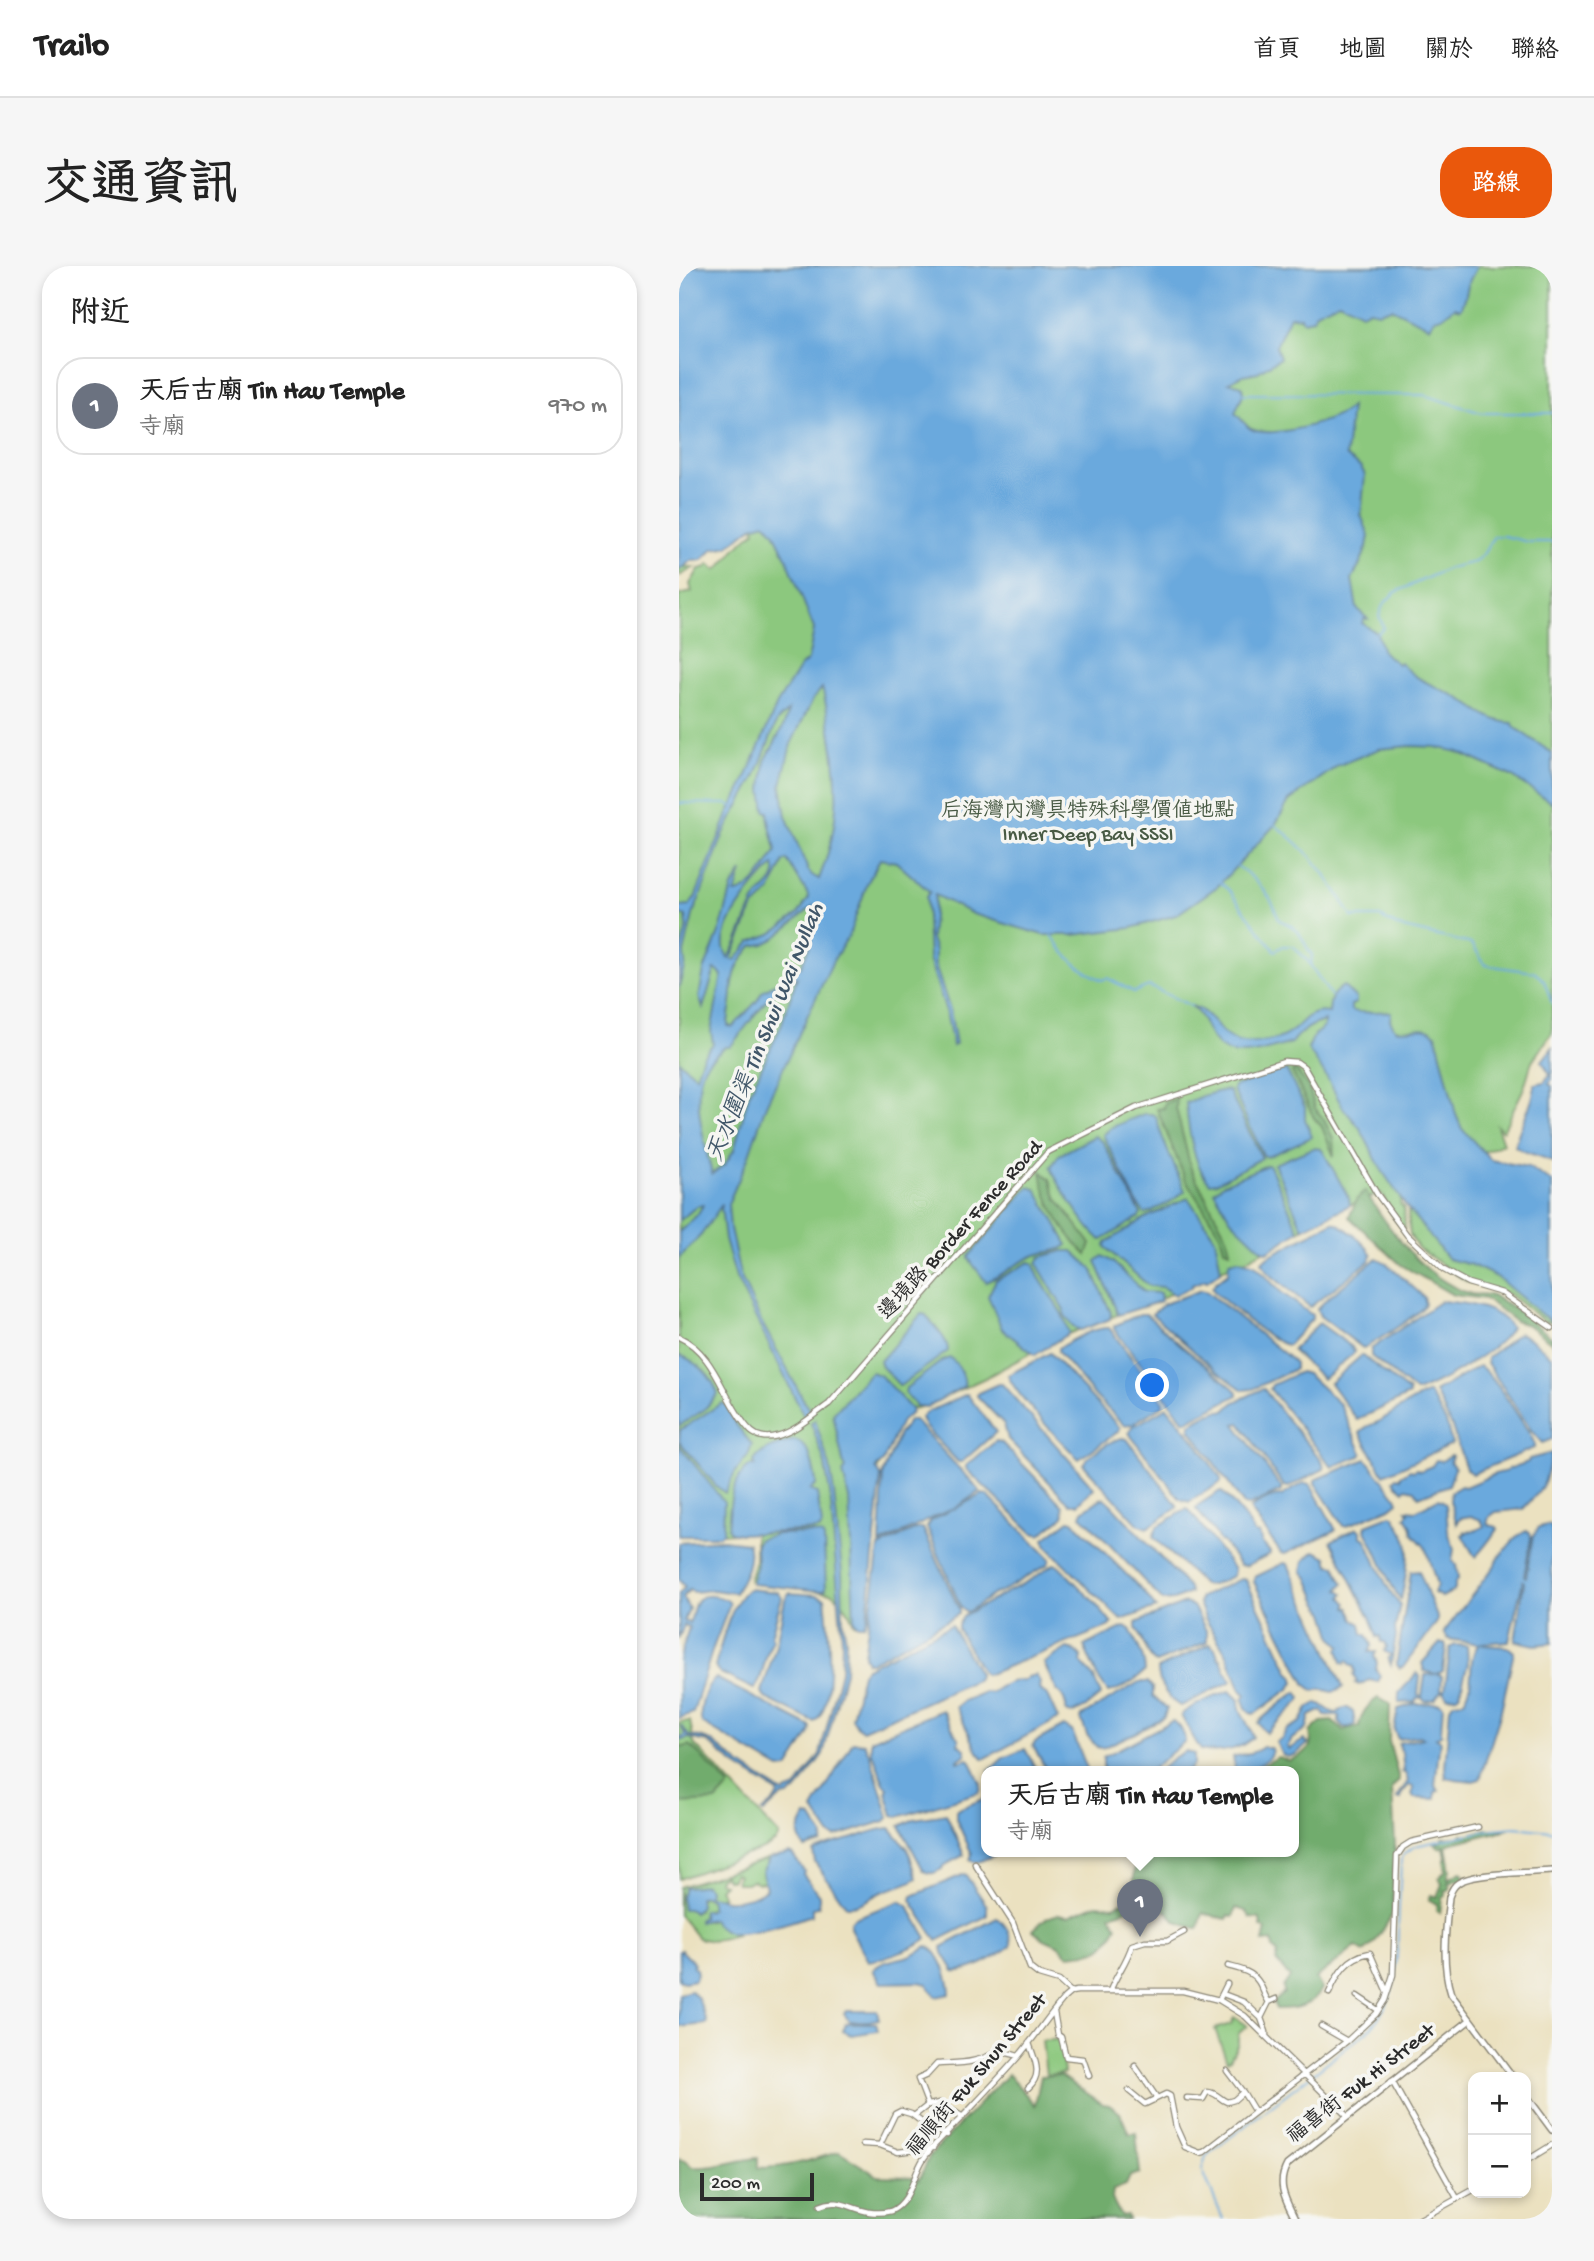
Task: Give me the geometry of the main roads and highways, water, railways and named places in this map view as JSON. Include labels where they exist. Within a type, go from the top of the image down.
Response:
[{"type":"water","points":[[679,266],[1477,266],[1461,309],[1455,307],[1442,317],[1434,319],[1430,327],[1391,308],[1361,313],[1339,301],[1316,312],[1313,319],[1303,321],[1301,317],[1290,316],[1276,346],[1280,358],[1258,372],[1229,382],[1242,386],[1243,394],[1235,413],[1251,429],[1261,432],[1288,430],[1318,423],[1351,407],[1346,456],[1361,467],[1365,475],[1361,515],[1369,535],[1367,547],[1352,579],[1357,609],[1368,619],[1364,619],[1362,623],[1377,633],[1383,652],[1398,664],[1400,662],[1412,674],[1490,717],[1513,723],[1514,727],[1552,753],[1552,803],[1511,776],[1458,752],[1435,747],[1410,746],[1379,749],[1339,765],[1289,801],[1275,825],[1218,886],[1176,915],[1131,928],[1073,935],[1043,935],[973,914],[935,895],[931,938],[935,965],[950,1010],[956,1044],[953,1046],[946,1012],[929,959],[926,897],[930,892],[896,862],[880,859],[868,882],[849,935],[833,961],[766,1105],[748,1158],[728,1204],[740,1275],[761,1321],[811,1414],[804,1416],[736,1278],[725,1240],[721,1206],[701,1235],[679,1258],[679,1232],[697,1215],[703,1205],[697,1206],[679,1221],[679,1061],[696,1076],[703,1056],[713,1044],[711,1031],[722,975],[715,969],[703,1008],[699,997],[704,970],[721,928],[732,887],[742,872],[735,893],[747,888],[759,877],[776,851],[762,790],[765,761],[784,725],[788,711],[777,721],[756,775],[724,833],[693,915],[679,988],[680,952],[687,927],[686,916],[679,914],[679,907],[689,906],[695,898],[729,812],[777,704],[800,667],[808,660],[814,629],[787,559],[774,532],[766,523],[752,527],[728,546],[713,549],[702,560],[691,561],[679,570]],"holes":[[[822,688],[833,750],[836,788],[835,823],[819,879],[808,870],[786,816],[781,785],[791,744],[813,699]],[[787,860],[809,898],[798,914],[773,933],[750,942],[735,960],[731,959],[754,907],[770,892],[784,861]],[[774,865],[775,876],[754,902],[728,958],[724,947],[728,926],[750,891]],[[813,906],[812,940],[801,966],[762,992],[733,1027],[728,1026],[737,967],[752,946],[774,939]],[[797,977],[781,1026],[749,1094],[734,1150],[725,1164],[712,1174],[700,1119],[701,1077],[709,1060],[725,1047],[730,1047],[766,1001]]]},
{"type":"water","points":[[1343,986],[1356,998],[1351,1010],[1391,1012],[1390,1020],[1395,1029],[1422,1028],[1436,1034],[1462,1129],[1491,1160],[1528,1167],[1552,1182],[1552,1321],[1497,1277],[1472,1265],[1448,1259],[1403,1202],[1381,1169],[1360,1128],[1343,1108],[1308,1049],[1314,1035],[1324,1027],[1324,1021],[1306,1029],[1292,1043],[1252,1053],[1231,1053],[1215,1042],[1199,1014],[1191,1006],[1206,1014],[1222,1032],[1235,1041],[1258,1043],[1282,1037],[1314,1013],[1329,1013],[1332,997]]},
{"type":"water","points":[[1552,1048],[1552,1079],[1549,1084],[1552,1086],[1552,1162],[1515,1146],[1535,1084],[1544,1082],[1550,1074],[1542,1061]]},
{"type":"water","points":[[1287,1071],[1305,1107],[1305,1119],[1312,1137],[1267,1157],[1263,1155],[1233,1090],[1234,1086]]},
{"type":"water","points":[[1224,1090],[1229,1091],[1262,1158],[1218,1182],[1210,1183],[1195,1157],[1186,1103]]},
{"type":"water","points":[[1144,1114],[1156,1117],[1185,1191],[1169,1203],[1145,1214],[1103,1135],[1112,1127]]},
{"type":"water","points":[[1095,1136],[1103,1142],[1141,1214],[1102,1240],[1073,1206],[1051,1167],[1059,1155]]},
{"type":"water","points":[[1313,1148],[1321,1149],[1324,1153],[1349,1198],[1350,1205],[1303,1229],[1274,1164]]},
{"type":"water","points":[[1270,1166],[1299,1231],[1267,1252],[1231,1220],[1214,1191],[1223,1184]]},
{"type":"water","points":[[1029,1187],[1036,1189],[1068,1245],[1029,1258],[986,1282],[969,1256]]},
{"type":"water","points":[[1188,1198],[1215,1238],[1221,1271],[1207,1281],[1192,1285],[1175,1295],[1162,1287],[1149,1286],[1105,1245],[1145,1218]]},
{"type":"water","points":[[1333,1222],[1354,1236],[1372,1255],[1369,1261],[1310,1307],[1267,1272],[1262,1262]]},
{"type":"water","points":[[1073,1251],[1092,1269],[1111,1313],[1110,1319],[1081,1330],[1067,1319],[1037,1264],[1040,1257]]},
{"type":"water","points":[[1103,1256],[1144,1292],[1160,1293],[1161,1301],[1118,1315],[1096,1261]]},
{"type":"water","points":[[1377,1258],[1424,1297],[1425,1304],[1420,1311],[1363,1348],[1320,1316],[1317,1309]]},
{"type":"water","points":[[1238,1260],[1255,1265],[1281,1292],[1312,1315],[1312,1319],[1288,1345],[1262,1331],[1212,1288],[1228,1273],[1229,1262]]},
{"type":"water","points":[[1029,1262],[1033,1263],[1062,1314],[1069,1333],[1035,1355],[1002,1329],[988,1296],[996,1280]]},
{"type":"water","points":[[1201,1290],[1286,1355],[1295,1363],[1295,1369],[1253,1389],[1243,1390],[1214,1369],[1152,1314],[1164,1304]]},
{"type":"water","points":[[1441,1301],[1488,1310],[1497,1314],[1511,1327],[1496,1345],[1483,1355],[1416,1392],[1371,1356],[1371,1349]]},
{"type":"water","points":[[921,1314],[926,1315],[940,1332],[948,1351],[900,1386],[882,1367],[880,1361]]},
{"type":"water","points":[[1140,1314],[1146,1314],[1238,1392],[1238,1395],[1187,1421],[1183,1420],[1159,1388],[1156,1388],[1163,1405],[1134,1423],[1136,1425],[1167,1407],[1195,1441],[1221,1482],[1189,1502],[1180,1499],[1131,1436],[1129,1432],[1133,1426],[1124,1425],[1058,1352],[1058,1348],[1083,1335],[1109,1328],[1153,1387],[1156,1384],[1114,1329],[1114,1326]]},
{"type":"water","points":[[1319,1323],[1355,1352],[1323,1379],[1292,1350]]},
{"type":"water","points":[[1519,1333],[1552,1357],[1552,1439],[1542,1443],[1487,1363],[1487,1358]]},
{"type":"water","points":[[1050,1353],[1120,1428],[1079,1459],[1029,1405],[1008,1375]]},
{"type":"water","points":[[679,1355],[703,1370],[718,1394],[704,1410],[679,1426]]},
{"type":"water","points":[[1362,1355],[1409,1392],[1409,1395],[1357,1420],[1330,1383]]},
{"type":"water","points":[[950,1358],[961,1371],[964,1386],[927,1407],[916,1406],[905,1393],[906,1388],[943,1360]]},
{"type":"water","points":[[1479,1366],[1500,1389],[1535,1445],[1534,1448],[1472,1474],[1466,1469],[1452,1427],[1435,1392]]},
{"type":"water","points":[[871,1372],[880,1375],[912,1410],[900,1423],[883,1462],[876,1468],[881,1476],[867,1618],[864,1625],[858,1625],[854,1621],[849,1499],[843,1473],[846,1468],[833,1414]]},
{"type":"water","points":[[1300,1372],[1307,1374],[1340,1404],[1362,1453],[1360,1456],[1332,1467],[1270,1389],[1272,1385]]},
{"type":"water","points":[[1002,1384],[1094,1488],[1078,1504],[1070,1504],[1008,1439],[1004,1424],[977,1396],[978,1393]]},
{"type":"water","points":[[1262,1389],[1322,1461],[1324,1469],[1289,1487],[1284,1486],[1240,1423],[1235,1424],[1281,1487],[1281,1491],[1248,1506],[1244,1505],[1190,1429],[1191,1424],[1203,1417],[1216,1411],[1225,1411],[1233,1403]]},
{"type":"water","points":[[1429,1393],[1446,1422],[1452,1444],[1384,1475],[1360,1433],[1366,1427]]},
{"type":"water","points":[[967,1394],[996,1432],[962,1462],[958,1462],[925,1427],[921,1418],[925,1413]]},
{"type":"water","points":[[722,1403],[752,1445],[725,1493],[716,1486],[679,1441],[680,1430]]},
{"type":"water","points":[[815,1420],[830,1467],[834,1493],[842,1573],[845,1672],[823,1754],[798,1789],[781,1797],[764,1813],[762,1812],[772,1804],[779,1793],[735,1765],[708,1742],[679,1739],[685,1735],[681,1725],[689,1736],[711,1741],[783,1793],[796,1788],[820,1754],[841,1671],[842,1641],[830,1493],[824,1460],[811,1423]]},
{"type":"water","points":[[910,1420],[914,1420],[980,1491],[954,1509],[982,1494],[987,1495],[1050,1559],[1048,1564],[967,1612],[961,1608],[927,1527],[930,1522],[953,1508],[880,1544],[883,1473],[899,1434]]},
{"type":"water","points":[[1122,1438],[1127,1439],[1177,1505],[1177,1508],[1147,1528],[1139,1525],[1083,1464],[1101,1448]]},
{"type":"water","points":[[794,1440],[804,1446],[810,1456],[816,1485],[810,1490],[817,1493],[821,1528],[741,1534],[730,1532],[730,1503],[738,1479],[750,1466],[755,1466],[754,1461],[762,1453]]},
{"type":"water","points":[[996,1441],[1001,1442],[1063,1506],[1064,1516],[1040,1535],[1033,1533],[966,1469],[966,1466]]},
{"type":"water","points":[[679,1445],[724,1502],[723,1532],[719,1536],[679,1536]]},
{"type":"water","points":[[1552,1453],[1545,1481],[1523,1509],[1496,1512],[1489,1517],[1487,1524],[1498,1529],[1475,1557],[1462,1535],[1484,1526],[1481,1520],[1471,1516],[1460,1518],[1457,1524],[1450,1501],[1451,1492],[1461,1486],[1465,1487],[1507,1471],[1528,1462],[1529,1459]]},
{"type":"water","points":[[1451,1455],[1450,1462],[1455,1468],[1449,1485],[1419,1497],[1415,1490],[1406,1488],[1404,1491],[1394,1480],[1410,1470],[1420,1471],[1432,1466],[1436,1460],[1442,1461]]},
{"type":"water","points":[[1366,1459],[1398,1502],[1390,1508],[1343,1526],[1315,1480]]},
{"type":"water","points":[[1304,1483],[1310,1484],[1336,1530],[1285,1554],[1281,1553],[1250,1509]]},
{"type":"water","points":[[1220,1491],[1239,1510],[1254,1533],[1259,1534],[1270,1554],[1246,1566],[1240,1565],[1223,1542],[1219,1541],[1196,1509]]},
{"type":"water","points":[[1102,1498],[1106,1499],[1189,1588],[1190,1593],[1174,1600],[1163,1601],[1081,1516],[1083,1511]]},
{"type":"water","points":[[1438,1499],[1446,1505],[1448,1531],[1454,1549],[1452,1561],[1456,1565],[1458,1578],[1455,1590],[1442,1597],[1434,1593],[1437,1585],[1425,1547],[1413,1534],[1406,1517],[1409,1513],[1407,1510],[1416,1511]]},
{"type":"water","points":[[1187,1509],[1234,1569],[1233,1576],[1213,1585],[1204,1585],[1153,1537],[1157,1527]]},
{"type":"water","points":[[1391,1515],[1405,1536],[1408,1552],[1401,1600],[1365,1530],[1366,1525]]},
{"type":"water","points":[[1069,1520],[1144,1592],[1156,1608],[1121,1620],[1047,1547],[1044,1539]]},
{"type":"water","points":[[1539,1527],[1552,1527],[1552,1643],[1535,1645],[1515,1641],[1523,1581],[1509,1641],[1482,1643],[1508,1647],[1514,1652],[1500,1715],[1480,1779],[1473,1781],[1446,1778],[1450,1707],[1454,1702],[1463,1701],[1467,1695],[1473,1658],[1479,1644],[1448,1639],[1444,1632],[1496,1561],[1516,1537],[1526,1531],[1530,1532],[1531,1538],[1524,1576],[1526,1577],[1533,1536]]},
{"type":"water","points":[[923,1528],[959,1614],[872,1662],[867,1662],[864,1655],[879,1547]]},
{"type":"water","points":[[1357,1528],[1361,1531],[1361,1537],[1365,1538],[1385,1581],[1400,1605],[1391,1665],[1388,1658],[1391,1655],[1384,1651],[1387,1647],[1385,1642],[1381,1642],[1380,1636],[1377,1637],[1370,1617],[1331,1541]]},
{"type":"water","points":[[777,1534],[822,1535],[824,1539],[826,1589],[821,1591],[751,1584],[757,1565],[756,1545],[759,1539]]},
{"type":"water","points":[[722,1540],[748,1543],[748,1563],[735,1593],[689,1590],[683,1597],[689,1609],[684,1621],[689,1623],[696,1602],[702,1597],[721,1598],[730,1604],[693,1713],[679,1718],[679,1661],[689,1627],[684,1625],[679,1639],[679,1594],[685,1587],[679,1580],[679,1543]]},
{"type":"water","points":[[1315,1551],[1327,1557],[1329,1565],[1336,1566],[1344,1583],[1339,1589],[1344,1593],[1342,1597],[1372,1645],[1369,1652],[1376,1652],[1376,1670],[1380,1676],[1378,1682],[1369,1680],[1359,1685],[1355,1683],[1354,1666],[1348,1661],[1345,1664],[1342,1662],[1338,1649],[1341,1646],[1333,1638],[1325,1613],[1302,1571],[1304,1561]]},
{"type":"water","points":[[1284,1563],[1288,1564],[1343,1687],[1333,1692],[1320,1689],[1314,1691],[1306,1685],[1254,1582],[1255,1577]]},
{"type":"water","points":[[1054,1564],[1094,1602],[1112,1624],[986,1675],[958,1629],[964,1615],[1032,1579]]},
{"type":"water","points":[[1419,1571],[1437,1622],[1400,1668],[1397,1660],[1411,1572]]},
{"type":"water","points":[[1241,1579],[1246,1580],[1289,1672],[1294,1677],[1294,1683],[1289,1689],[1252,1714],[1246,1708],[1243,1700],[1246,1695],[1241,1690],[1227,1655],[1199,1603],[1201,1597]]},
{"type":"water","points":[[748,1589],[778,1592],[782,1597],[771,1636],[773,1640],[754,1689],[720,1673],[715,1667],[731,1614]]},
{"type":"water","points":[[789,1593],[825,1598],[829,1645],[828,1683],[826,1700],[814,1722],[765,1698],[762,1692],[776,1645],[785,1599]]},
{"type":"water","points":[[1185,1603],[1193,1606],[1207,1632],[1207,1642],[1156,1663],[1136,1628],[1136,1623]]},
{"type":"water","points":[[951,1625],[979,1674],[978,1679],[863,1730],[858,1728],[852,1718],[862,1673],[866,1668]]},
{"type":"water","points":[[1124,1627],[1130,1629],[1142,1655],[1145,1671],[1128,1684],[1108,1692],[1097,1676],[1084,1646]]},
{"type":"water","points":[[1440,1643],[1445,1643],[1446,1647],[1443,1671],[1437,1674],[1442,1676],[1441,1690],[1445,1690],[1450,1648],[1455,1645],[1467,1646],[1468,1663],[1460,1693],[1447,1697],[1445,1692],[1441,1691],[1435,1699],[1426,1701],[1417,1698],[1415,1702],[1399,1703],[1399,1693],[1417,1673],[1420,1676],[1418,1695],[1422,1696],[1425,1675],[1436,1674],[1424,1671],[1422,1663]]},
{"type":"water","points":[[1210,1644],[1215,1648],[1232,1681],[1180,1706],[1165,1690],[1158,1669]]},
{"type":"water","points":[[1067,1648],[1074,1650],[1082,1658],[1081,1662],[1094,1678],[1101,1695],[1072,1714],[1066,1712],[1065,1700],[1057,1691],[1044,1663]]},
{"type":"water","points":[[1036,1675],[1040,1682],[1039,1689],[1047,1695],[1058,1719],[984,1759],[956,1707],[963,1701],[985,1692],[991,1693],[1007,1683]]},
{"type":"water","points":[[716,1678],[811,1727],[788,1768],[780,1769],[702,1723],[703,1699]]},
{"type":"water","points":[[1139,1682],[1148,1682],[1153,1688],[1153,1696],[1167,1708],[1164,1717],[1102,1748],[1097,1747],[1087,1735],[1082,1716]]},
{"type":"water","points":[[1230,1691],[1239,1700],[1240,1709],[1253,1737],[1229,1750],[1201,1750],[1181,1715]]},
{"type":"water","points":[[1297,1692],[1301,1698],[1299,1702],[1266,1733],[1258,1723]]},
{"type":"water","points":[[1317,1703],[1334,1713],[1348,1708],[1353,1712],[1355,1724],[1343,1727],[1339,1716],[1325,1715],[1322,1710],[1310,1716],[1307,1728],[1292,1739],[1287,1747],[1289,1749],[1304,1740],[1308,1744],[1296,1754],[1288,1757],[1282,1755],[1276,1742],[1286,1730],[1301,1722],[1308,1708]]},
{"type":"water","points":[[1414,1704],[1443,1705],[1442,1734],[1436,1738],[1440,1740],[1435,1786],[1439,1791],[1435,1792],[1435,1799],[1414,1798],[1414,1788],[1409,1785],[1402,1793],[1401,1799],[1397,1798],[1408,1781],[1402,1772],[1402,1753],[1398,1743],[1423,1738],[1419,1736],[1398,1739],[1394,1730],[1398,1709]]},
{"type":"water","points":[[942,1710],[959,1740],[958,1744],[965,1749],[966,1754],[958,1762],[970,1760],[981,1784],[980,1792],[898,1817],[893,1815],[886,1792],[888,1788],[871,1753],[871,1740]]},
{"type":"water","points":[[1172,1721],[1184,1735],[1185,1741],[1156,1766],[1103,1766],[1103,1757]]},
{"type":"water","points":[[1064,1726],[1072,1731],[1086,1766],[1044,1766],[1033,1746],[1035,1742]]},
{"type":"water","points":[[853,1742],[864,1743],[870,1755],[889,1817],[885,1821],[835,1837],[830,1835],[813,1809]]},
{"type":"water","points":[[1263,1747],[1272,1749],[1267,1759],[1255,1766],[1234,1766],[1233,1757]]},
{"type":"water","points":[[1025,1749],[1034,1766],[994,1766],[1003,1758]]},
{"type":"water","points":[[1186,1751],[1194,1754],[1194,1764],[1164,1766]]},
{"type":"water","points":[[981,1800],[981,1857],[990,1857],[976,1863],[970,1860],[972,1854],[956,1819],[956,1810]]},
{"type":"water","points":[[946,1814],[964,1855],[937,1872],[926,1872],[900,1826],[914,1819]]},
{"type":"water","points":[[806,1816],[811,1817],[823,1836],[822,1843],[805,1848],[799,1833]]},
{"type":"water","points":[[890,1828],[908,1849],[917,1878],[861,1903],[846,1906],[815,1862],[813,1852],[873,1831]]},
{"type":"water","points":[[789,1853],[819,1895],[819,1907],[812,1908],[812,1915],[769,1928],[735,1933],[723,1930],[712,1919],[699,1922],[703,1910],[711,1908],[711,1900],[705,1896],[699,1897],[700,1906],[694,1912],[691,1909],[683,1909],[681,1897],[684,1887],[705,1885],[709,1889],[708,1896],[723,1900],[757,1895],[766,1889],[762,1871],[770,1858]]},
{"type":"water","points":[[965,1874],[987,1906],[987,1916],[937,1941],[911,1900],[912,1896]]},
{"type":"water","points":[[900,1901],[908,1906],[927,1938],[899,1952],[868,1961],[850,1928],[850,1923],[854,1918]]},
{"type":"water","points":[[997,1918],[1008,1930],[1011,1946],[983,1963],[954,1971],[942,1947]]},
{"type":"water","points":[[928,1946],[937,1954],[944,1967],[950,1994],[936,1997],[927,1984],[919,1982],[881,1983],[873,1970],[884,1963],[909,1956]]},
{"type":"water","points":[[681,1950],[694,1963],[697,1974],[695,1980],[679,1980]]},
{"type":"water","points":[[691,1991],[698,1998],[707,2022],[679,2027],[679,1994]]},
{"type":"water","points":[[846,2011],[877,2011],[879,2019],[849,2021],[844,2014]]},
{"type":"water","points":[[846,2023],[876,2023],[878,2031],[851,2035],[843,2031]]},
{"type":"waterway","points":[[1243,394],[1424,395],[1482,413],[1552,413]]},
{"type":"waterway","points":[[1377,633],[1384,628],[1379,616],[1383,605],[1394,593],[1449,568],[1475,562],[1494,536],[1528,542],[1552,542]]},
{"type":"waterway","points":[[679,803],[732,806]]},
{"type":"waterway","points":[[1275,825],[1319,866],[1352,917],[1380,917],[1399,927],[1472,944],[1485,965],[1534,972],[1544,980],[1552,1004]]},
{"type":"waterway","points":[[1237,866],[1263,889],[1273,903],[1279,920],[1292,926],[1300,934],[1312,955],[1311,964]]},
{"type":"waterway","points":[[1221,883],[1275,951],[1283,946],[1293,946],[1307,960],[1331,996]]},
{"type":"waterway","points":[[1052,935],[1067,956],[1094,976],[1102,980],[1107,978],[1134,992],[1149,986],[1191,1006]]},
{"type":"waterway","points":[[1223,2219],[1202,2169],[1206,2156],[1368,2031],[1385,2007],[1396,1972],[1401,1860],[1404,1854],[1415,1846],[1493,1829],[1515,1827],[1552,1831]]},
{"type":"place","name":"天后古廟 Tin Hau Temple","points":[[1140,1937]]},
{"type":"park label","name":"后海灣內灣具特殊科學價值地點 Inner Deep Bay SSSI","points":[[1088,824]]},
{"type":"water label","name":"天水圍渠 Tin Shui Wai Nullah","points":[[767,1033]]}]
